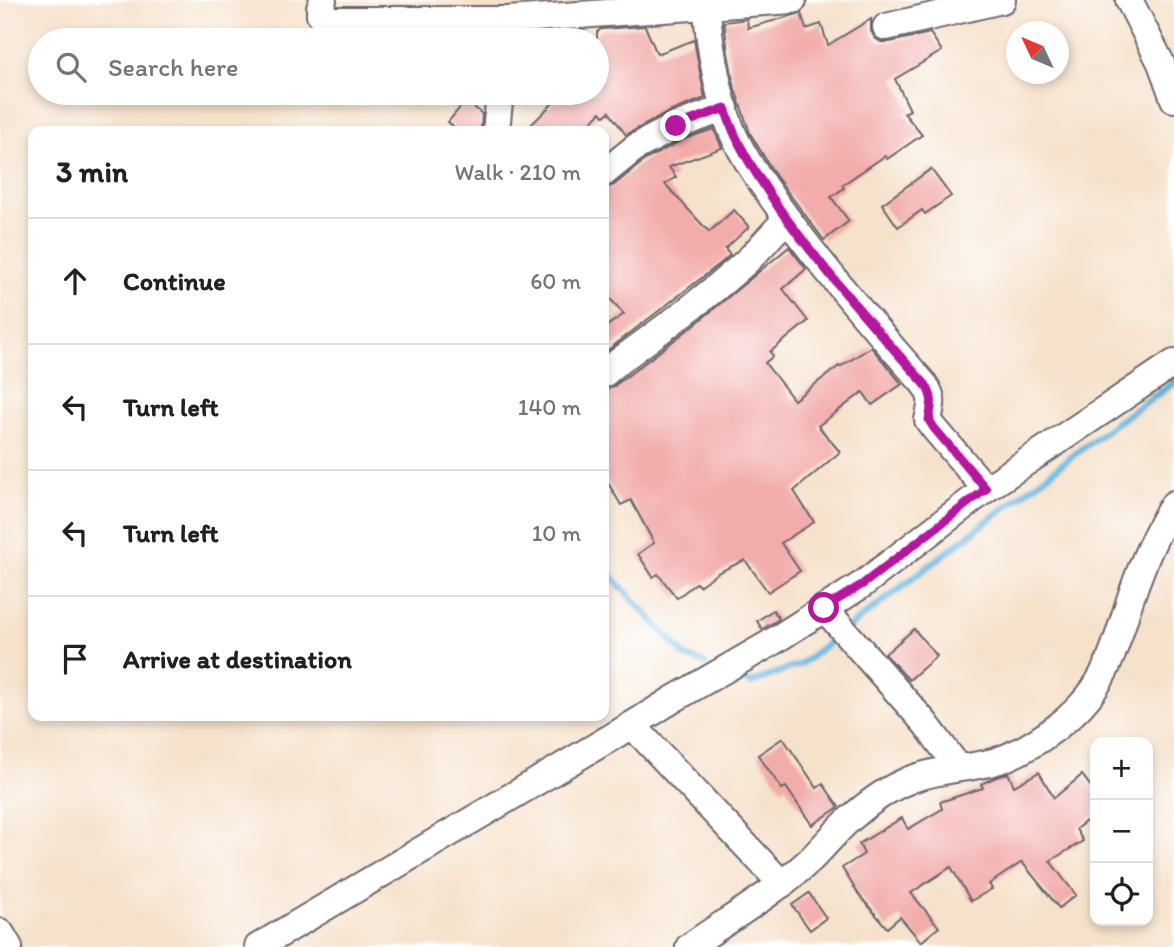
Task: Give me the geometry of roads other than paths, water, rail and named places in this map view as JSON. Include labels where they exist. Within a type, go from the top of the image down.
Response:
[{"type":"street","points":[[323,0],[320,15],[324,19],[471,28]]},
{"type":"street","points":[[520,28],[694,4],[793,0]]},
{"type":"street","points":[[886,27],[1002,0]]},
{"type":"street","points":[[1129,0],[1161,63],[1174,99]]},
{"type":"street","points":[[694,4],[711,40],[725,108],[746,158],[824,268],[931,392],[929,420],[986,489]]},
{"type":"street","points":[[497,126],[499,105]]},
{"type":"street","points":[[609,169],[636,147],[676,126],[725,108]]},
{"type":"street","points":[[609,370],[720,284],[748,260],[787,219]]},
{"type":"street","points":[[258,947],[769,644],[837,624],[863,584],[986,489],[1174,363]]},
{"type":"street","points":[[689,947],[782,884],[810,861],[849,820],[882,795],[907,780],[958,767],[986,764],[1007,757],[1034,743],[1066,719],[1088,697],[1105,672],[1145,556],[1174,504]]},
{"type":"street","points":[[837,624],[925,723],[958,767]]},
{"type":"street","points":[[632,725],[782,884]]},
{"type":"street","points":[[0,932],[9,947]]},
{"type":"waterway","points":[[731,675],[751,683],[801,664],[1113,425],[1174,383]]},
{"type":"waterway","points":[[609,573],[685,656],[706,664]]}]
